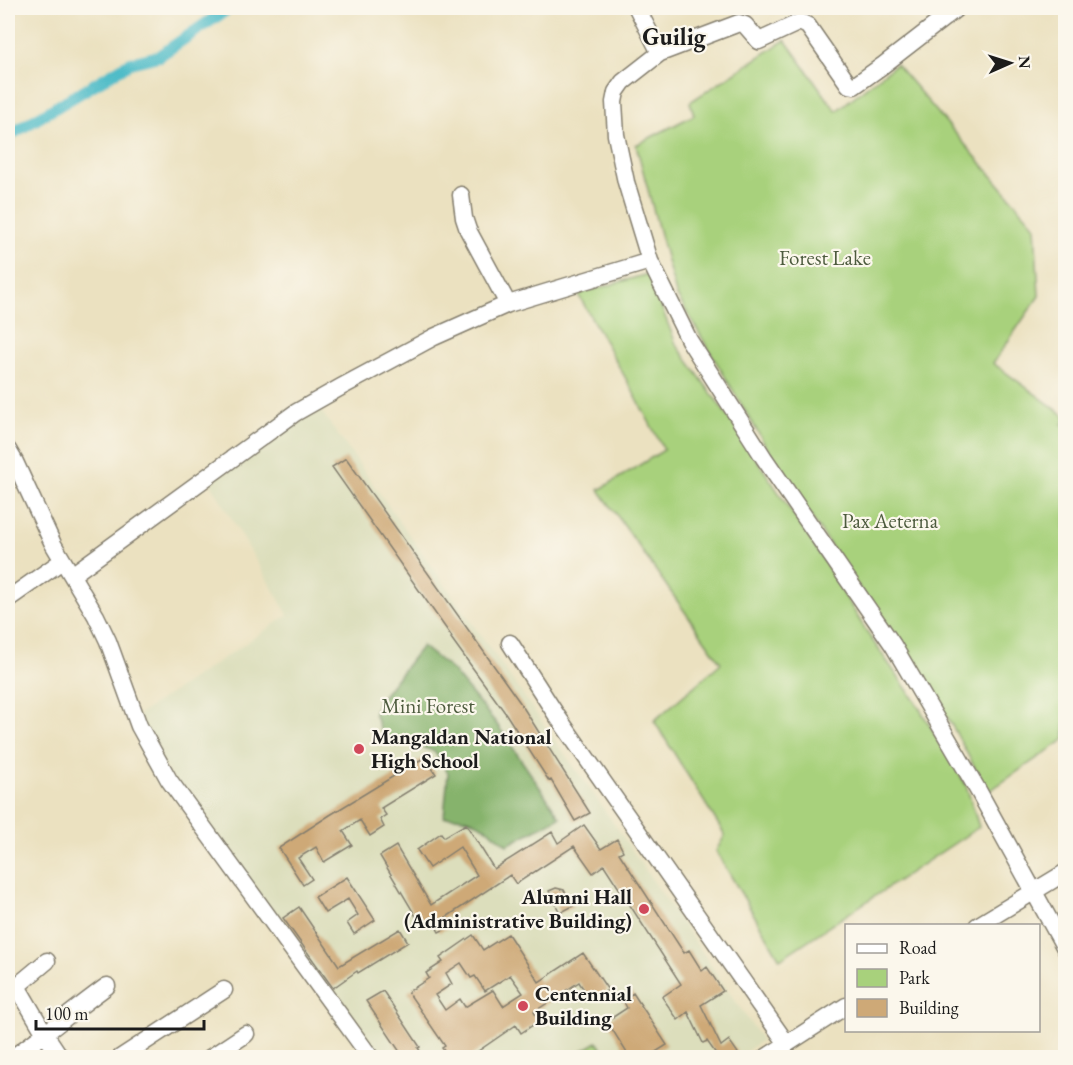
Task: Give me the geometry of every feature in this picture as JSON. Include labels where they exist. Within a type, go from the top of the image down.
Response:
[{"type":"street","points":[[637,8],[660,53]]},
{"type":"street","points":[[957,8],[854,86],[849,85],[808,26],[800,22],[759,41],[744,25],[739,23],[660,53],[623,82],[616,92],[614,102],[616,135],[626,182],[650,261],[689,339],[764,458],[893,645],[979,792],[1065,950]]},
{"type":"street","points":[[461,195],[468,230],[508,304]]},
{"type":"street","points":[[8,599],[67,568],[295,412],[434,337],[508,304],[650,261]]},
{"type":"street","points":[[8,450],[38,514],[96,616],[108,641],[139,726],[169,780],[371,1058]]},
{"type":"street","points":[[510,643],[557,716],[787,1044]]},
{"type":"street","points":[[980,924],[1065,872]]},
{"type":"street","points":[[47,961],[12,989],[61,1058]]},
{"type":"street","points":[[12,1058],[107,986]]},
{"type":"street","points":[[120,1058],[224,990]]},
{"type":"street","points":[[765,1058],[845,1007]]},
{"type":"street","points":[[210,1058],[246,1035]]},
{"type":"shaded area","name":"Mangaldan National High School","points":[[319,408],[597,799],[762,1040],[737,1058],[372,1057],[174,783],[137,716],[288,615],[209,480]]},
{"type":"green space","name":"Forest Lake","points":[[785,40],[836,111],[896,64],[1035,226],[1039,296],[993,363],[1065,416],[1062,424],[1066,428],[1065,739],[988,792],[950,722],[786,480],[676,294],[636,145],[694,115],[690,102]]},
{"type":"green space","points":[[648,274],[676,344],[729,418],[823,559],[868,634],[915,701],[966,785],[979,827],[780,959],[716,851],[725,835],[654,721],[721,663],[599,490],[664,450],[578,294]]},
{"type":"green space","name":"Mini Forest","points":[[422,646],[452,670],[496,723],[560,817],[507,845],[471,820],[444,817],[448,773],[434,751],[383,736],[374,713],[379,701]]},
{"type":"green space","points":[[597,1042],[607,1057],[572,1057]]},
{"type":"building","points":[[346,458],[521,704],[590,813],[575,821],[551,780],[549,781],[506,714],[332,467]]},
{"type":"building","points":[[425,757],[436,774],[381,808],[386,815],[380,819],[384,827],[370,836],[360,820],[343,831],[352,845],[324,862],[316,847],[298,858],[312,879],[303,885],[279,848]]},
{"type":"building","points":[[466,824],[494,869],[552,832],[558,843],[584,825],[601,849],[617,839],[623,851],[619,853],[684,953],[689,950],[702,971],[707,967],[723,991],[701,1005],[721,1046],[729,1040],[738,1053],[732,1058],[719,1058],[707,1041],[703,1043],[688,1012],[678,1020],[662,997],[681,984],[604,865],[593,873],[574,846],[516,884],[510,875],[442,920],[447,928],[439,932],[431,918],[421,925],[380,856],[396,846],[431,905],[477,875],[460,847],[429,868],[417,850],[441,833],[444,837]]},
{"type":"building","points":[[347,877],[375,920],[354,934],[347,923],[358,915],[348,899],[325,913],[315,897]]},
{"type":"building","points":[[556,888],[564,890],[573,906],[560,913],[549,891]]},
{"type":"building","points":[[299,907],[339,966],[400,929],[408,942],[358,973],[357,971],[333,988],[283,918]]},
{"type":"building","points":[[508,934],[539,982],[583,953],[608,990],[591,1001],[579,982],[534,1012],[539,1021],[521,1033],[516,1025],[468,1058],[449,1058],[442,1048],[445,1046],[408,992],[429,978],[426,973],[443,962],[440,958],[473,935],[483,950]],"holes":[[[461,963],[471,978],[475,976],[485,991],[510,975],[523,993],[503,1006],[493,990],[465,1007],[460,999],[445,1010],[435,995],[452,984],[446,973]]]},
{"type":"building","points":[[383,991],[425,1058],[404,1058],[366,1001]]},
{"type":"building","points":[[633,993],[667,1045],[654,1053],[657,1058],[630,1058],[607,1021],[627,1008],[623,1000]]},
{"type":"waterway","points":[[8,136],[130,63],[159,56],[229,8]]},
{"type":"place","name":"Mangaldan National High School","points":[[359,749]]},
{"type":"place","name":"Alumni Hall (Administrative Building)","points":[[644,909]]},
{"type":"place","name":"Centennial Building","points":[[523,1006]]},
{"type":"district","name":"Guilig","points":[[674,37]]},
{"type":"park label","name":"Pax Aeterna","points":[[890,521]]}]
